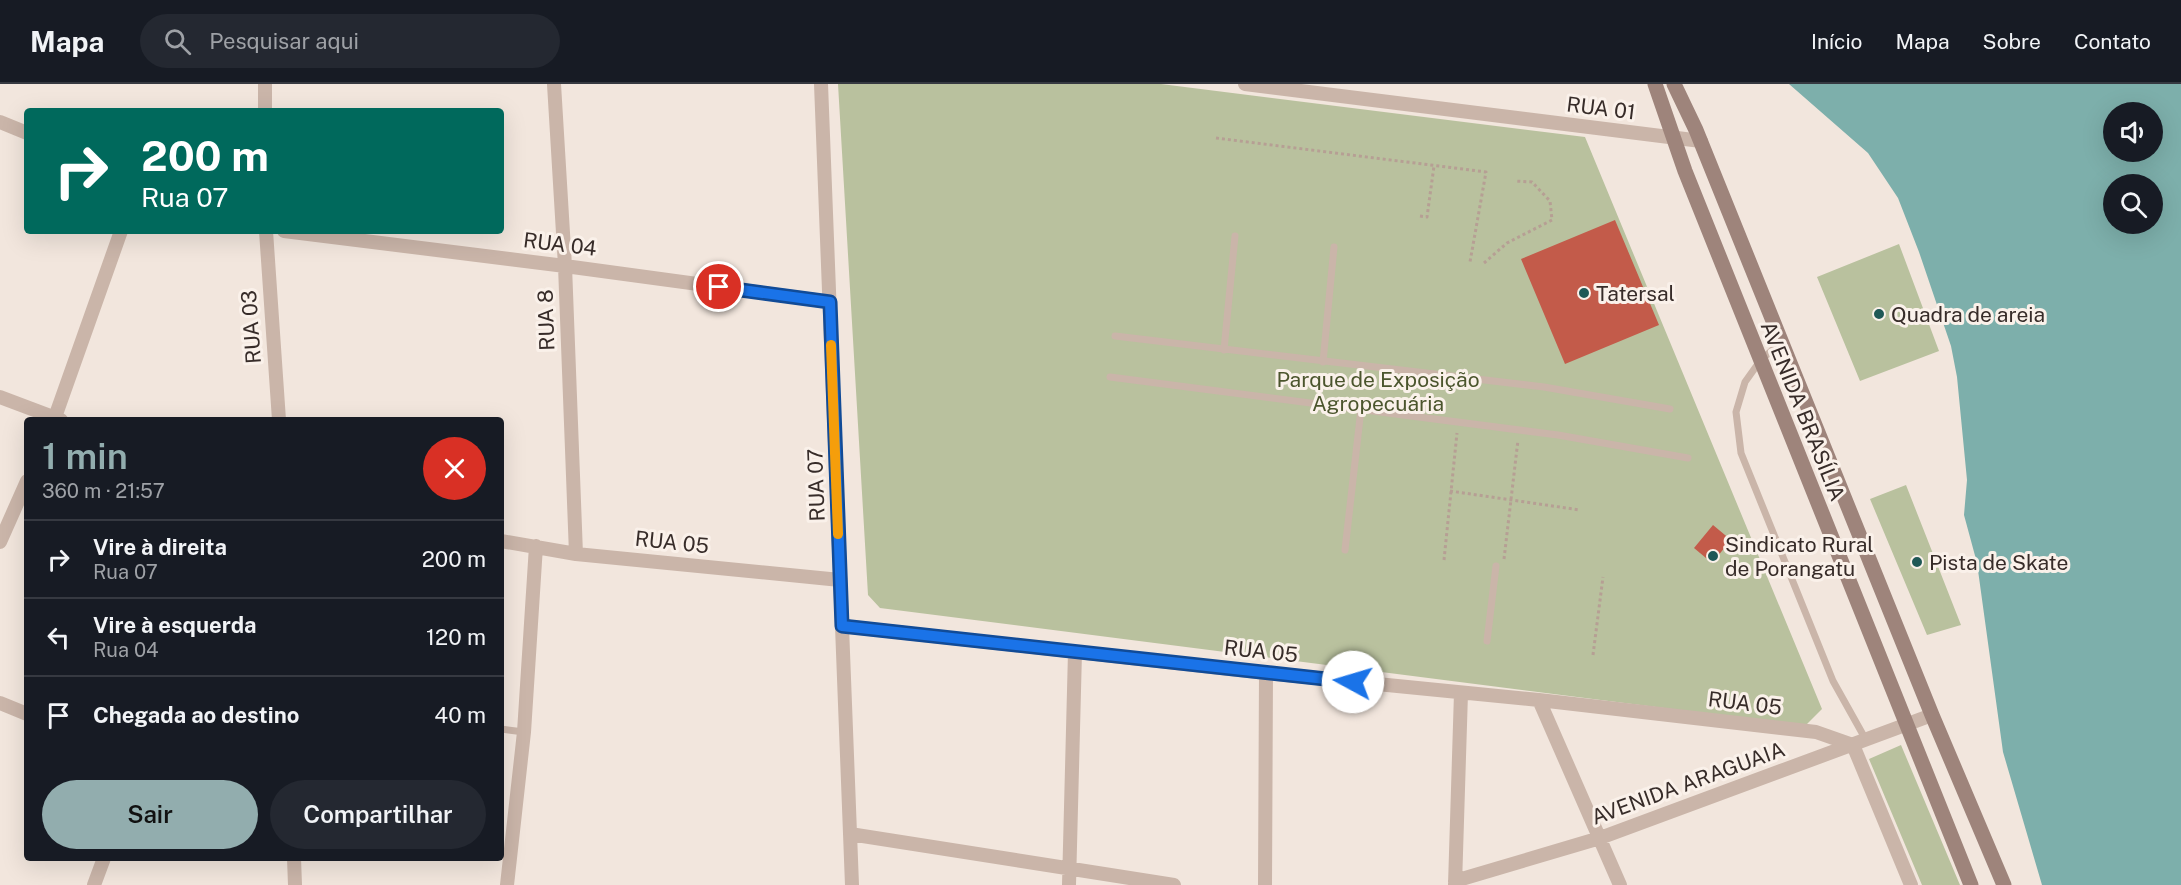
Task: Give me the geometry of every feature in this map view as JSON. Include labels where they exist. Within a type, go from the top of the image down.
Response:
[{"type":"main road","name":"AVENIDA BRASÍLIA","points":[[1655,84],[1685,171],[1971,885]]},
{"type":"main road","name":"AVENIDA BRASÍLIA","points":[[1674,84],[1699,135],[1932,715],[2004,885]]},
{"type":"main road","points":[[1685,171],[1712,170]]},
{"type":"main road","points":[[1730,283],[1754,274]]},
{"type":"main road","points":[[1804,471],[1831,463]]},
{"type":"street","points":[[265,84],[265,108]]},
{"type":"street","name":"RUA 8","points":[[554,84],[565,266],[576,554]]},
{"type":"street","name":"RUA 07","points":[[821,84],[852,885]]},
{"type":"street","name":"RUA 01","points":[[1245,84],[1294,87],[1673,138],[1699,135]]},
{"type":"street","points":[[0,122],[24,132]]},
{"type":"street","points":[[58,417],[120,234]]},
{"type":"street","name":"RUA 03","points":[[266,234],[279,417]]},
{"type":"street","name":"RUA 04","points":[[308,234],[830,302]]},
{"type":"street","points":[[0,397],[52,417]]},
{"type":"street","points":[[0,542],[24,488]]},
{"type":"street","name":"RUA 05","points":[[504,541],[576,554],[840,580]]},
{"type":"street","points":[[507,885],[524,732],[536,546]]},
{"type":"street","name":"RUA 05","points":[[842,626],[1266,673],[1539,700],[1816,732],[1859,743]]},
{"type":"street","points":[[1069,885],[1075,652]]},
{"type":"street","points":[[1265,885],[1266,673]]},
{"type":"street","points":[[1455,883],[1461,693]]},
{"type":"street","points":[[1539,700],[1620,885]]},
{"type":"street","points":[[0,703],[24,713]]},
{"type":"street","name":"AVENIDA ARAGUAIA","points":[[1455,883],[1599,838],[1932,715]]},
{"type":"street","points":[[1859,743],[1911,885]]},
{"type":"street","points":[[850,834],[1174,885]]},
{"type":"street","points":[[94,885],[103,861]]},
{"type":"street","points":[[294,861],[295,885]]},
{"type":"lane","points":[[1224,350],[1235,236]]},
{"type":"lane","points":[[1323,362],[1334,247]]},
{"type":"lane","points":[[1115,336],[1544,387],[1670,409]]},
{"type":"lane","points":[[1781,342],[1760,361],[1744,382],[1736,412],[1741,453],[1859,743]]},
{"type":"lane","points":[[1110,377],[1519,430],[1688,458]]},
{"type":"lane","points":[[1345,550],[1361,410]]},
{"type":"lane","points":[[1487,642],[1500,566]]},
{"type":"lane","points":[[504,729],[524,732]]},
{"type":"path","points":[[1216,138],[1486,172],[1470,262]]},
{"type":"path","points":[[1420,216],[1427,217],[1434,165]]},
{"type":"path","points":[[1484,263],[1507,243],[1552,220],[1550,201],[1532,182],[1515,181]]},
{"type":"path","points":[[1444,560],[1459,422]]},
{"type":"path","points":[[1500,566],[1512,501],[1519,430]]},
{"type":"path","points":[[1450,491],[1580,510]]},
{"type":"path","points":[[1593,655],[1604,578]]},
{"type":"green space","name":"Parque de Exposição Agropecuária","points":[[838,84],[1161,84],[1585,137],[1822,709],[1805,726],[880,608],[868,595]]},
{"type":"green space","name":"Quadra de areia","points":[[1899,244],[1939,351],[1860,381],[1817,277]]},
{"type":"green space","name":"Pista de Skate","points":[[1906,485],[1961,625],[1927,635],[1870,499]]},
{"type":"green space","points":[[1901,745],[1960,885],[1922,885],[1869,759]]},
{"type":"water","points":[[1789,84],[2181,84],[2181,885],[2042,885],[2003,752],[1977,563],[1964,515],[1967,480],[1957,377],[1951,346],[1898,198],[1868,153]]},
{"type":"building","points":[[1615,220],[1659,325],[1565,364],[1521,259]]},
{"type":"building","points":[[1713,525],[1731,540],[1712,563],[1694,548]]},
{"type":"slow traffic","points":[[831,345],[838,534]]},
{"type":"place","name":"Tatersal","points":[[1584,293]]},
{"type":"place","name":"Quadra de areia","points":[[1879,314]]},
{"type":"place","name":"Sindicato Rural de Porangatu","points":[[1713,556]]},
{"type":"place","name":"Pista de Skate","points":[[1917,562]]},
{"type":"route","points":[[719,287],[830,302],[842,626],[1353,682]]}]
